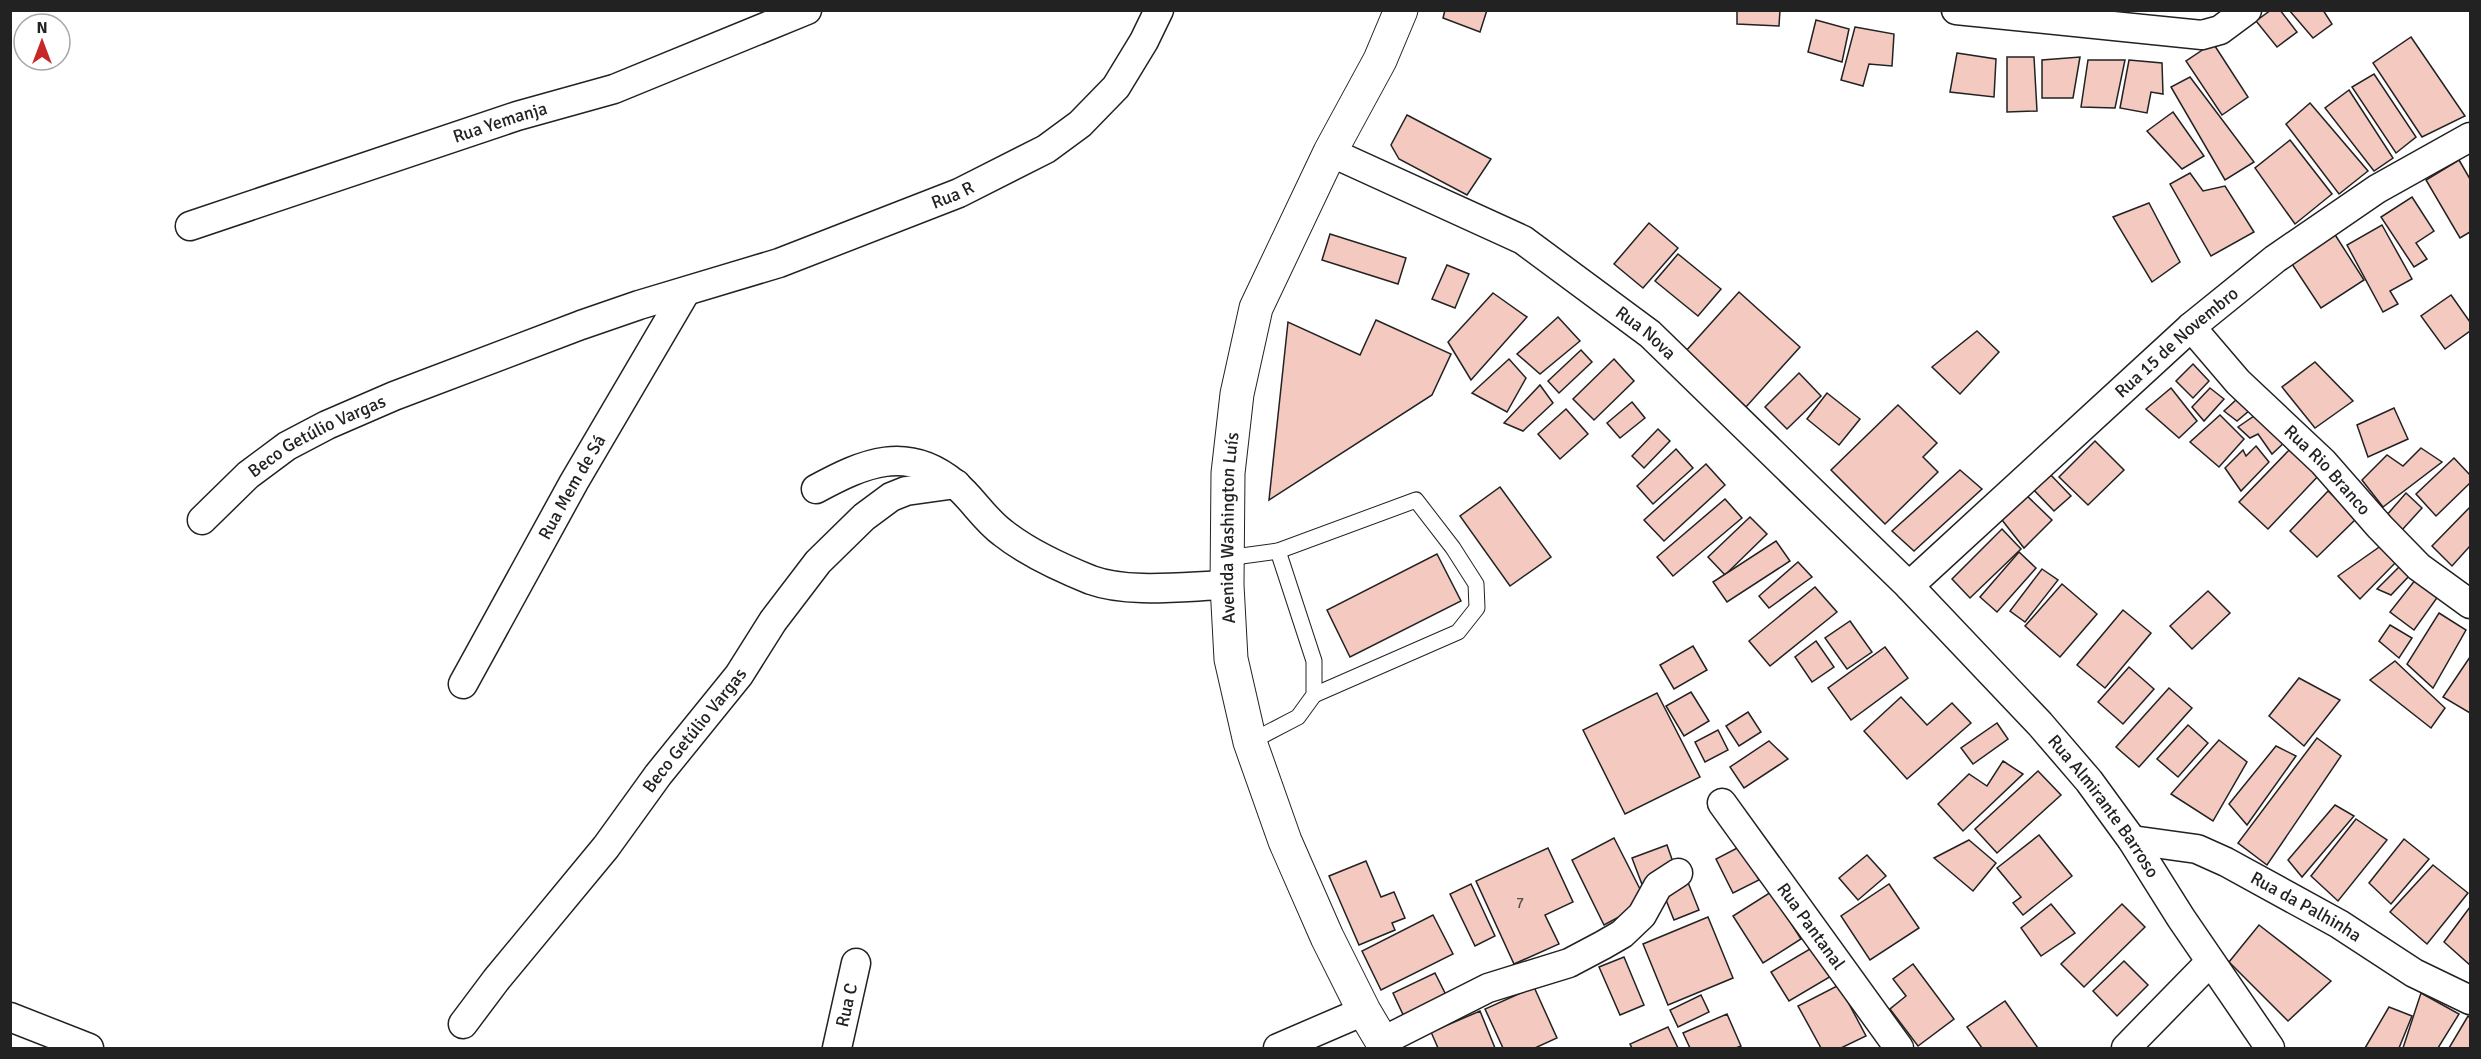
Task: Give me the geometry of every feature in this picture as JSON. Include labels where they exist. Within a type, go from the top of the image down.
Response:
[{"type":"main road","name":"Avenida Washington Luís","points":[[1384,1045],[1364,1011],[1327,937],[1290,852],[1250,742],[1231,659],[1227,571],[1228,473],[1236,405],[1256,308],[1330,152],[1380,60],[1401,10]]},
{"type":"street","name":"Rua Yemanja","points":[[190,225],[506,120],[614,89],[807,10]]},
{"type":"street","name":"Rua R","points":[[685,293],[779,263],[959,193],[1046,149],[1080,124],[1116,87],[1144,41],[1159,10]]},
{"type":"street","points":[[1956,10],[2202,35],[2220,30],[2247,10]]},
{"type":"street","name":"Rua 15 de Novembro","points":[[1909,586],[2191,327],[2275,259],[2377,189],[2470,137]]},
{"type":"street","name":"Rua Nova","points":[[1330,152],[1523,240],[1570,273],[1650,334],[1909,586]]},
{"type":"street","name":"Beco Getúlio Vargas","points":[[202,520],[248,475],[287,446],[327,425],[394,396],[581,325],[639,305],[685,293]]},
{"type":"street","name":"Rua Mem de Sá","points":[[463,684],[574,482],[685,293]]},
{"type":"street","name":"Rua Rio Branco","points":[[2191,327],[2238,382],[2323,462],[2419,567],[2470,604]]},
{"type":"street","points":[[816,489],[860,467],[897,460],[918,463],[956,484],[1002,533],[1060,566],[1093,580],[1118,587],[1227,571]]},
{"type":"street","name":"Beco Getúlio Vargas","points":[[463,1024],[496,980],[606,847],[658,775],[739,675],[773,621],[818,562],[864,517],[891,497],[906,491],[956,484]]},
{"type":"street","name":"Rua Almirante Barroso","points":[[1909,586],[2040,724],[2089,780],[2132,840],[2210,962],[2270,1048]]},
{"type":"street","name":"Rua Pantanal","points":[[1722,803],[1899,1048]]},
{"type":"street","name":"Rua da Palhinha","points":[[2132,840],[2197,849],[2226,862],[2339,924],[2414,973],[2470,1000]]},
{"type":"street","points":[[1384,1045],[1488,988],[1569,963],[1623,934],[1642,915],[1658,886],[1678,873]]},
{"type":"street","points":[[2126,1048],[2210,962]]},
{"type":"street","name":"Rua C","points":[[837,1048],[856,963]]},
{"type":"street","points":[[1278,1048],[1364,1011]]},
{"type":"street","points":[[10,1017],[89,1048]]},
{"type":"lane","points":[[1227,571],[1416,500],[1453,548],[1476,584],[1478,608],[1458,632],[1314,695],[1298,717],[1250,742]]},
{"type":"lane","points":[[1278,551],[1314,661],[1314,695]]},
{"type":"building","points":[[1445,10],[1487,10],[1480,32],[1443,18]]},
{"type":"building","points":[[1737,10],[1780,10],[1779,26],[1737,24]]},
{"type":"building","points":[[2271,10],[2280,10],[2297,32],[2277,47],[2256,21]]},
{"type":"building","points":[[2289,10],[2323,10],[2332,24],[2313,38]]},
{"type":"building","points":[[1816,20],[1849,29],[1842,62],[1808,52]]},
{"type":"building","points":[[1855,27],[1894,34],[1892,66],[1869,64],[1863,86],[1841,80]]},
{"type":"building","points":[[2411,37],[2465,116],[2422,137],[2373,63]]},
{"type":"building","points":[[2213,43],[2248,97],[2222,115],[2186,61]]},
{"type":"building","points":[[1957,53],[1996,59],[1994,97],[1950,92]]},
{"type":"building","points":[[2007,57],[2034,57],[2037,111],[2007,112]]},
{"type":"building","points":[[2080,57],[2073,98],[2042,98],[2042,60]]},
{"type":"building","points":[[2088,60],[2125,60],[2115,108],[2081,107]]},
{"type":"building","points":[[2129,60],[2162,63],[2163,94],[2151,92],[2147,113],[2120,108]]},
{"type":"building","points":[[2374,74],[2416,137],[2396,153],[2352,87]]},
{"type":"building","points":[[2190,77],[2254,162],[2225,180],[2171,87]]},
{"type":"building","points":[[2349,90],[2393,158],[2374,171],[2325,108]]},
{"type":"building","points":[[2310,103],[2368,171],[2339,194],[2286,124]]},
{"type":"building","points":[[2173,112],[2204,156],[2182,169],[2147,131]]},
{"type":"building","points":[[1407,115],[1491,159],[1467,195],[1399,159],[1391,145]]},
{"type":"building","points":[[2290,140],[2332,194],[2295,224],[2255,168]]},
{"type":"building","points":[[2459,160],[2470,179],[2470,232],[2460,238],[2426,180]]},
{"type":"building","points":[[2190,173],[2203,191],[2225,186],[2254,232],[2211,256],[2170,184]]},
{"type":"building","points":[[2412,197],[2434,231],[2416,243],[2427,259],[2414,267],[2381,217]]},
{"type":"building","points":[[2149,203],[2180,262],[2152,282],[2113,217]]},
{"type":"building","points":[[1649,223],[1678,248],[1643,288],[1614,264]]},
{"type":"building","points":[[2382,225],[2412,279],[2390,291],[2398,304],[2383,312],[2347,245]]},
{"type":"building","points":[[2332,230],[2364,280],[2321,308],[2288,258]]},
{"type":"building","points":[[1330,234],[1406,258],[1398,284],[1322,260]]},
{"type":"building","points":[[1678,254],[1721,289],[1698,316],[1655,281]]},
{"type":"building","points":[[1447,265],[1469,274],[1455,308],[1432,299]]},
{"type":"building","points":[[1739,292],[1800,347],[1746,407],[1685,352]]},
{"type":"building","points":[[1493,293],[1527,317],[1471,380],[1448,342]]},
{"type":"building","points":[[2451,295],[2470,322],[2470,331],[2445,349],[2421,316]]},
{"type":"building","points":[[1558,317],[1580,341],[1540,374],[1517,354]]},
{"type":"building","points":[[1376,320],[1451,354],[1432,395],[1269,500],[1288,322],[1360,355]]},
{"type":"building","points":[[1977,331],[1999,352],[1960,394],[1932,367]]},
{"type":"building","points":[[1581,350],[1592,362],[1559,393],[1548,381]]},
{"type":"building","points":[[1509,359],[1526,378],[1507,412],[1472,393]]},
{"type":"building","points":[[1614,359],[1634,381],[1594,420],[1573,399]]},
{"type":"building","points":[[2315,362],[2353,401],[2315,428],[2282,387]]},
{"type":"building","points":[[2193,364],[2209,381],[2193,398],[2176,381]]},
{"type":"building","points":[[1799,373],[1821,396],[1787,429],[1765,407]]},
{"type":"building","points":[[1540,385],[1553,403],[1523,431],[1504,423]]},
{"type":"building","points":[[2171,388],[2197,421],[2179,438],[2146,409]]},
{"type":"building","points":[[2210,388],[2224,399],[2204,421],[2192,407]]},
{"type":"building","points":[[1827,393],[1860,419],[1839,445],[1807,419]]},
{"type":"building","points":[[2236,400],[2250,410],[2237,421],[2224,411]]},
{"type":"building","points":[[1632,402],[1645,418],[1620,438],[1607,423]]},
{"type":"building","points":[[1898,405],[1937,443],[1923,457],[1938,472],[1885,524],[1831,470]]},
{"type":"building","points":[[2394,408],[2408,439],[2368,457],[2357,425]]},
{"type":"building","points":[[1566,409],[1588,434],[1560,459],[1538,434]]},
{"type":"building","points":[[2257,414],[2287,440],[2272,454],[2258,434],[2250,438],[2238,427]]},
{"type":"building","points":[[2220,415],[2244,439],[2219,467],[2190,442]]},
{"type":"building","points":[[1658,429],[1670,441],[1644,468],[1632,456]]},
{"type":"building","points":[[2095,441],[2124,470],[2088,505],[2059,477]]},
{"type":"building","points":[[2256,446],[2269,462],[2241,491],[2225,468],[2243,450],[2246,456]]},
{"type":"building","points":[[2293,446],[2321,473],[2268,529],[2239,502]]},
{"type":"building","points":[[2421,448],[2442,462],[2383,507],[2362,480],[2387,455],[2403,466]]},
{"type":"building","points":[[1676,449],[1693,468],[1653,504],[1637,486]]},
{"type":"building","points":[[2454,458],[2470,475],[2470,483],[2436,516],[2416,494]]},
{"type":"building","points":[[1706,464],[1725,485],[1664,541],[1644,520]]},
{"type":"building","points":[[1960,470],[1982,489],[1914,551],[1892,531]]},
{"type":"building","points":[[2047,471],[2071,496],[2054,511],[2031,487]]},
{"type":"building","points":[[1500,487],[1551,557],[1510,586],[1460,516]]},
{"type":"building","points":[[2328,491],[2357,518],[2317,557],[2290,531]]},
{"type":"building","points":[[2024,493],[2052,520],[2024,548],[2002,520]]},
{"type":"building","points":[[2406,493],[2422,508],[2402,530],[2386,516]]},
{"type":"building","points":[[1725,499],[1742,518],[1673,576],[1657,557]]},
{"type":"building","points":[[2470,507],[2470,546],[2452,566],[2432,546]]},
{"type":"building","points":[[1750,517],[1767,534],[1725,575],[1708,557]]},
{"type":"building","points":[[2002,529],[2021,549],[1970,598],[1952,579]]},
{"type":"building","points":[[1776,541],[1790,561],[1727,602],[1713,582]]},
{"type":"building","points":[[2385,543],[2398,560],[2360,599],[2338,576]]},
{"type":"building","points":[[2019,552],[2036,568],[1997,612],[1980,597]]},
{"type":"building","points":[[1437,554],[1461,601],[1350,657],[1327,610]]},
{"type":"building","points":[[1798,562],[1812,577],[1769,608],[1759,596]]},
{"type":"building","points":[[2400,566],[2410,575],[2391,595],[2377,589]]},
{"type":"building","points":[[2042,569],[2058,580],[2025,622],[2010,611]]},
{"type":"building","points":[[2416,579],[2439,595],[2414,630],[2390,612]]},
{"type":"building","points":[[2062,584],[2097,614],[2060,657],[2025,626]]},
{"type":"building","points":[[1815,587],[1837,612],[1770,666],[1749,641]]},
{"type":"building","points":[[2208,591],[2230,613],[2192,649],[2170,626]]},
{"type":"building","points":[[2123,610],[2151,633],[2105,688],[2077,665]]},
{"type":"building","points":[[2439,613],[2466,630],[2433,688],[2407,664]]},
{"type":"building","points":[[1850,621],[1872,652],[1847,669],[1825,638]]},
{"type":"building","points":[[2390,625],[2412,638],[2399,658],[2379,641]]},
{"type":"building","points":[[1816,641],[1834,667],[1812,682],[1795,657]]},
{"type":"building","points":[[1693,646],[1707,670],[1674,689],[1660,665]]},
{"type":"building","points":[[1885,647],[1908,678],[1851,720],[1828,688]]},
{"type":"building","points":[[2470,657],[2470,713],[2443,697]]},
{"type":"building","points":[[2395,661],[2445,708],[2431,728],[2370,680]]},
{"type":"building","points":[[2129,667],[2154,689],[2123,724],[2098,702]]},
{"type":"building","points":[[2299,678],[2340,700],[2304,746],[2269,716]]},
{"type":"building","points":[[2169,688],[2192,708],[2139,767],[2116,747]]},
{"type":"building","points":[[1691,692],[1709,721],[1684,736],[1666,706]]},
{"type":"building","points":[[1657,693],[1700,777],[1625,814],[1583,730]]},
{"type":"building","points":[[1901,697],[1927,725],[1952,703],[1971,723],[1907,779],[1864,731]]},
{"type":"building","points":[[1748,712],[1761,732],[1739,746],[1726,726]]},
{"type":"building","points":[[1997,723],[2008,739],[1973,764],[1961,748]]},
{"type":"building","points":[[2188,725],[2208,743],[2178,777],[2157,759]]},
{"type":"building","points":[[1718,730],[1728,750],[1705,762],[1695,742]]},
{"type":"building","points":[[2317,738],[2341,756],[2267,865],[2238,843]]},
{"type":"building","points":[[2219,740],[2247,762],[2213,821],[2171,794]]},
{"type":"building","points":[[1769,741],[1788,759],[1744,788],[1730,767]]},
{"type":"building","points":[[2276,746],[2296,756],[2247,825],[2229,804]]},
{"type":"building","points":[[2003,761],[2023,774],[1963,831],[1938,804],[1969,774],[1987,786]]},
{"type":"building","points":[[2038,771],[2061,795],[1997,853],[1975,829]]},
{"type":"building","points":[[2335,805],[2354,816],[2302,877],[2288,860]]},
{"type":"building","points":[[2356,819],[2387,840],[2338,901],[2311,876]]},
{"type":"building","points":[[2039,835],[2072,876],[2023,915],[2013,903],[2021,897],[1997,868]]},
{"type":"building","points":[[1614,838],[1641,891],[1632,910],[1604,925],[1572,860]]},
{"type":"building","points":[[2404,839],[2429,859],[2391,904],[2369,883]]},
{"type":"building","points":[[1969,840],[1996,863],[1973,891],[1934,858]]},
{"type":"building","points":[[1667,845],[1674,865],[1643,887],[1632,858]]},
{"type":"building","points":[[1741,846],[1759,880],[1733,893],[1716,859]]},
{"type":"building","points":[[1548,848],[1573,902],[1545,915],[1559,944],[1514,964],[1476,881]]},
{"type":"building","points":[[1867,855],[1886,876],[1858,900],[1839,878]]},
{"type":"building","points":[[1366,861],[1381,897],[1394,892],[1405,918],[1392,923],[1395,930],[1359,945],[1329,876]]},
{"type":"building","points":[[2433,865],[2468,893],[2427,944],[2390,912]]},
{"type":"building","points":[[1687,880],[1699,910],[1674,920],[1662,890]]},
{"type":"building","points":[[1471,884],[1495,936],[1475,946],[1450,894]]},
{"type":"building","points":[[1889,884],[1919,928],[1870,960],[1841,916]]},
{"type":"building","points":[[1771,892],[1801,939],[1763,963],[1733,916]]},
{"type":"building","points":[[2051,904],[2075,933],[2041,956],[2021,928]]},
{"type":"building","points":[[2122,904],[2145,927],[2084,987],[2061,964]]},
{"type":"building","points":[[2470,907],[2470,965],[2444,942]]},
{"type":"building","points":[[1433,915],[1453,954],[1381,990],[1362,951]]},
{"type":"building","points":[[1708,917],[1733,978],[1668,1005],[1643,944]]},
{"type":"building","points":[[2259,925],[2331,981],[2288,1021],[2229,962]]},
{"type":"building","points":[[1815,946],[1833,975],[1789,1001],[1771,972]]},
{"type":"building","points":[[1624,957],[1644,1005],[1620,1015],[1599,967]]},
{"type":"building","points":[[2124,961],[2148,985],[2117,1016],[2093,991]]},
{"type":"building","points":[[1913,964],[1954,1019],[1918,1046],[1890,1009],[1906,996],[1893,979]]},
{"type":"building","points":[[1435,973],[1449,1001],[1406,1021],[1393,993]]},
{"type":"building","points":[[1839,985],[1866,1036],[1841,1048],[1821,1048],[1798,1006]]},
{"type":"building","points":[[1534,987],[1557,1038],[1535,1048],[1503,1048],[1485,1009]]},
{"type":"building","points":[[2421,993],[2459,1014],[2438,1048],[2403,1048]]},
{"type":"building","points":[[1701,995],[1709,1012],[1678,1027],[1670,1010]]},
{"type":"building","points":[[2005,1001],[2038,1048],[1982,1048],[1967,1027]]},
{"type":"building","points":[[2389,1007],[2412,1016],[2399,1048],[2365,1048]]},
{"type":"building","points":[[1480,1011],[1495,1048],[1438,1048],[1431,1032]]},
{"type":"building","points":[[1727,1014],[1741,1046],[1736,1048],[1690,1048],[1683,1033]]},
{"type":"building","points":[[2468,1016],[2470,1018],[2470,1048],[2449,1048]]},
{"type":"building","points":[[1668,1027],[1678,1048],[1632,1048],[1630,1044]]}]
